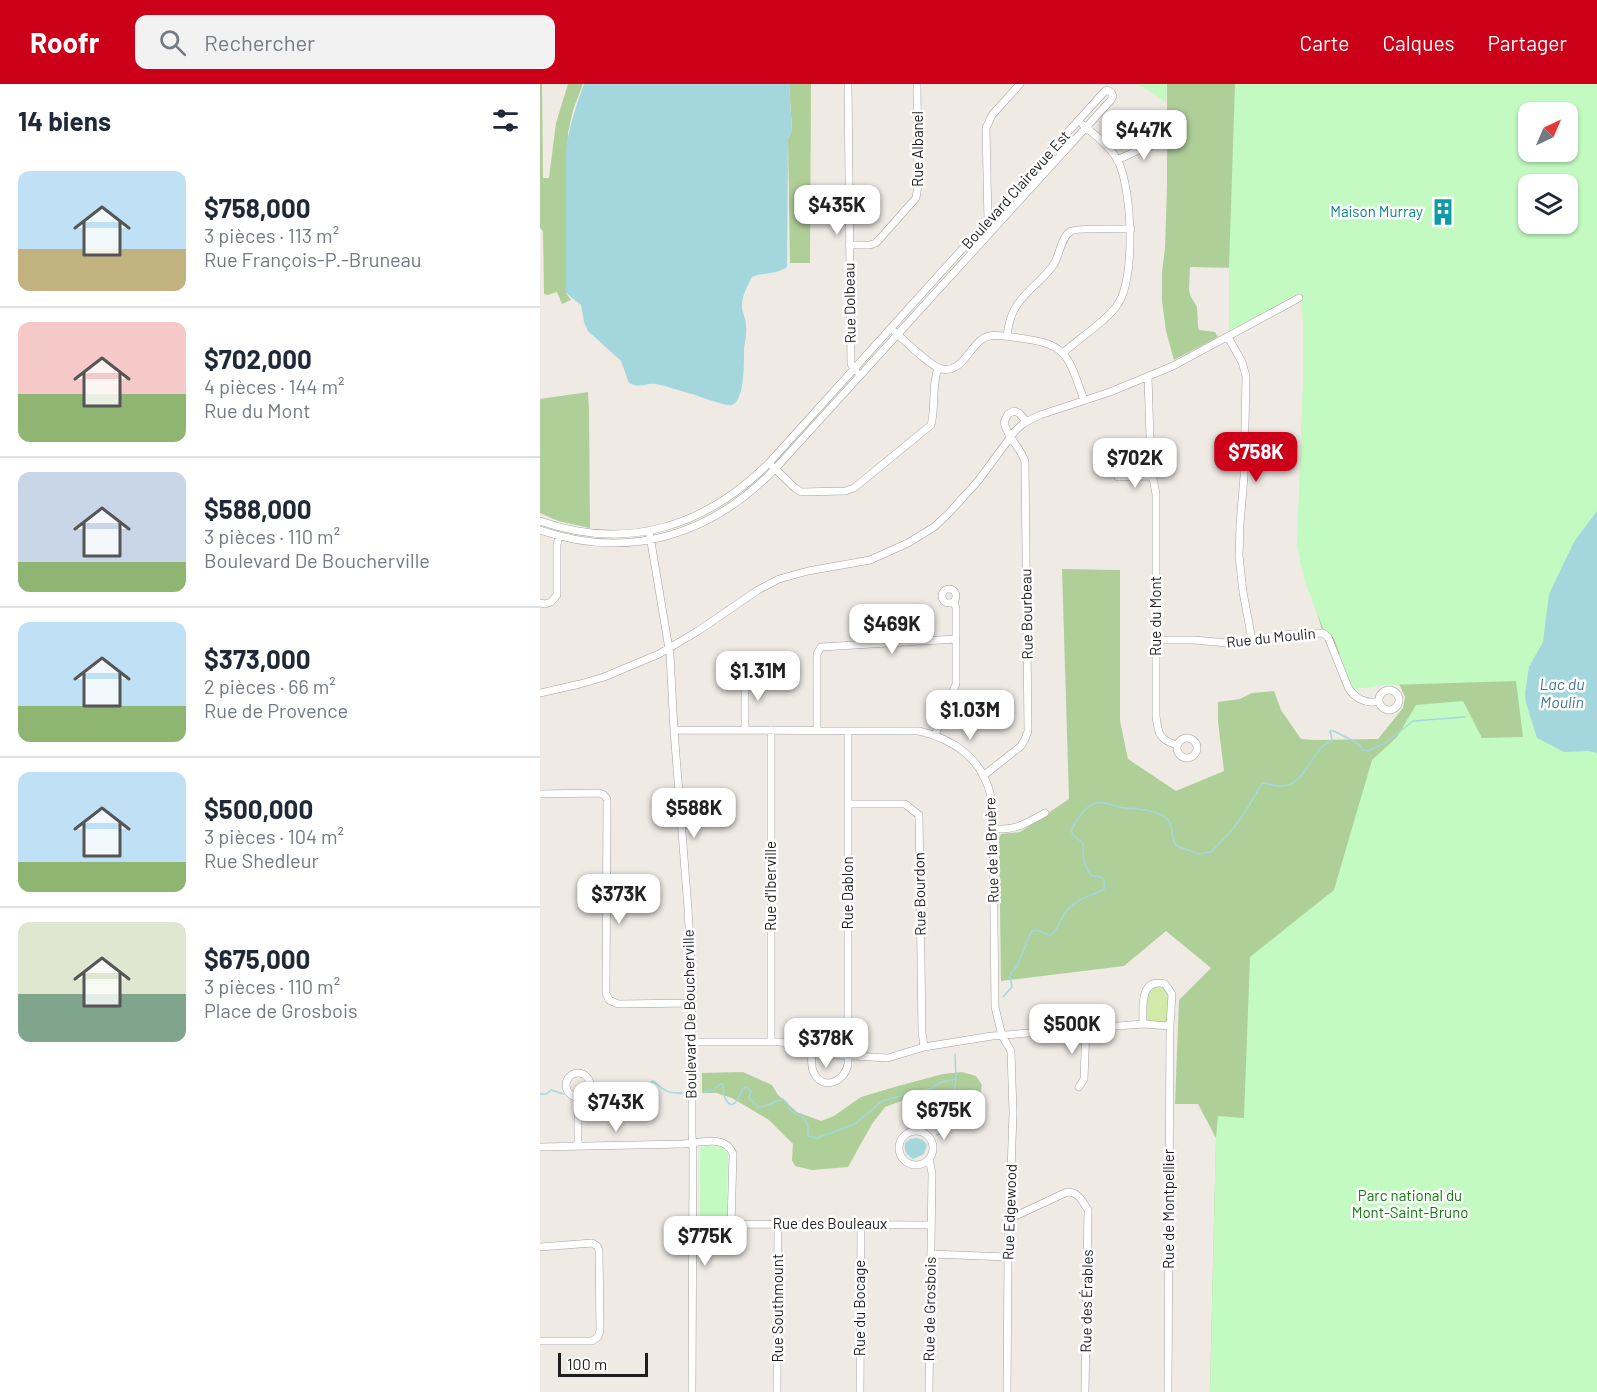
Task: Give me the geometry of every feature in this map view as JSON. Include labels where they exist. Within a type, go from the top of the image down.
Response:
[{"type":"street","name":"Rue Dolbeau","points":[[848,84],[851,364],[854,369]]},
{"type":"street","name":"Rue Albanel","points":[[849,245],[876,243],[917,196],[917,84]]},
{"type":"street","points":[[994,228],[988,222],[987,128],[992,115],[1018,85]]},
{"type":"street","name":"Boulevard Clairevue Est","points":[[540,521],[598,534],[649,531],[685,520],[738,491],[769,463],[1104,92],[1107,90],[1111,92],[1112,98],[1086,127],[775,469],[745,498],[717,516],[689,529],[650,540],[607,543],[584,541],[540,530]]},
{"type":"street","points":[[1063,353],[1112,312],[1119,302],[1125,285],[1131,242],[1131,229],[1118,160],[1109,148],[1079,121]]},
{"type":"street","points":[[1118,160],[1141,149],[1164,142]]},
{"type":"street","points":[[1007,336],[1014,310],[1048,272],[1071,230],[1078,228],[1131,229]]},
{"type":"street","points":[[540,693],[604,677],[640,663],[669,649],[773,582],[807,571],[870,560],[893,551],[924,534],[942,520],[970,490],[1017,428],[1026,421],[1148,377],[1189,358],[1299,298]]},
{"type":"street","points":[[891,328],[938,368],[946,370],[956,367],[977,344],[993,335],[1047,343],[1057,347],[1063,353],[1074,371],[1084,400]]},
{"type":"street","points":[[1228,337],[1242,362],[1246,376],[1245,476],[1239,556],[1252,640]]},
{"type":"street","points":[[769,463],[795,488],[803,492],[848,491],[854,488],[931,425],[933,386],[938,368]]},
{"type":"street","points":[[854,369],[861,375]]},
{"type":"street","name":"Rue du Mont","points":[[1148,377],[1152,476],[1156,494],[1157,726],[1163,740],[1177,745]]},
{"type":"street","points":[[1010,437],[1004,424],[1004,419],[1008,414],[1017,412],[1026,421]]},
{"type":"street","name":"Rue Bourbeau","points":[[983,776],[1021,746],[1028,730],[1025,462],[1021,451],[1010,437]]},
{"type":"street","points":[[1118,477],[1152,476]]},
{"type":"street","name":"Boulevard De Boucherville","points":[[649,531],[669,649],[688,917],[692,1003],[692,1392]]},
{"type":"street","points":[[540,603],[551,602],[557,595],[559,536]]},
{"type":"street","points":[[935,735],[955,687],[956,608],[954,602]]},
{"type":"street","name":"Rue du Moulin","points":[[1156,640],[1221,643],[1319,632],[1330,641],[1350,692],[1371,703],[1379,701]]},
{"type":"street","points":[[817,730],[817,656],[819,649],[956,639]]},
{"type":"street","points":[[745,673],[745,730]]},
{"type":"street","name":"Rue de la Bruère","points":[[674,730],[919,731],[945,738],[964,752],[983,776],[990,794],[993,829],[995,1007],[1002,1036]]},
{"type":"street","name":"Rue d'Iberville","points":[[771,730],[771,1041]]},
{"type":"street","name":"Rue Dablon","points":[[848,731],[848,1056]]},
{"type":"street","points":[[540,794],[592,793],[604,795],[608,803],[606,993],[608,999],[618,1004],[692,1003]]},
{"type":"street","name":"Rue Bourdon","points":[[848,804],[904,804],[919,816],[924,1047]]},
{"type":"street","points":[[993,829],[1007,830],[1020,827],[1045,813]]},
{"type":"street","name":"Rue de Montpellier","points":[[1143,1024],[1145,992],[1149,987],[1161,982],[1172,994],[1168,1392]]},
{"type":"street","points":[[692,1042],[771,1041],[792,1043],[848,1056],[888,1058],[924,1047],[964,1040],[1143,1024],[1170,1026]]},
{"type":"street","points":[[1079,1087],[1084,1078],[1086,1028]]},
{"type":"street","name":"Rue Edgewood","points":[[1002,1036],[1011,1051],[1013,1113],[1008,1257],[1007,1392]]},
{"type":"street","points":[[812,1049],[813,1071],[819,1079],[826,1082],[836,1081],[844,1076],[848,1056]]},
{"type":"street","points":[[578,1097],[578,1146]]},
{"type":"street","points":[[912,1132],[923,1133],[928,1137],[932,1148],[929,1159],[920,1165],[915,1165],[901,1158],[899,1147],[903,1138],[912,1132]]},
{"type":"street","points":[[540,1147],[722,1142],[728,1145],[733,1157],[731,1224]]},
{"type":"street","name":"Rue de Grosbois","points":[[929,1159],[932,1173],[929,1392]]},
{"type":"street","name":"Rue des Érables","points":[[1009,1219],[1067,1192],[1078,1195],[1088,1210],[1085,1392]]},
{"type":"street","name":"Rue des Bouleaux","points":[[693,1224],[931,1225]]},
{"type":"street","name":"Rue Southmount","points":[[777,1392],[778,1224]]},
{"type":"street","name":"Rue du Bocage","points":[[860,1392],[861,1225]]},
{"type":"street","points":[[540,1247],[590,1243],[597,1246],[599,1250],[600,1330],[598,1337],[590,1341],[540,1341]]},
{"type":"street","points":[[931,1254],[1008,1257]]},
{"type":"green space","points":[[540,84],[542,84],[543,178],[549,178],[556,123],[568,84],[583,84],[573,110],[568,133],[566,293],[571,300],[562,304],[557,292],[544,294],[543,231],[540,228]]},
{"type":"green space","points":[[789,84],[811,84],[810,263],[790,263],[788,139],[792,130]]},
{"type":"green space","points":[[1135,84],[1167,84],[1166,102],[1143,87]]},
{"type":"green space","name":"Parc national du Mont-Saint-Bruno","points":[[1167,84],[1597,84],[1597,281],[1483,277],[1597,1392],[1210,1392],[1216,1138],[1198,1104],[1175,1104],[1179,1000],[1211,968],[1166,931],[1124,966],[1001,981],[999,838],[1001,834],[1020,832],[1069,799],[1062,569],[1120,570],[1120,721],[1128,759],[1176,791],[1224,771],[1218,702],[1240,699],[1252,693],[1274,691],[1281,710],[1301,739],[1315,740],[1378,739],[1403,708],[1405,697],[1396,680],[1386,672],[1339,654],[1331,637],[1322,630],[1298,546],[1306,299],[1301,291],[1235,268],[1190,267],[1189,290],[1197,307],[1199,330],[1215,332],[1218,337],[1174,360],[1166,331],[1162,301]]},
{"type":"green space","name":"Parc national du Mont-Saint-Bruno","points":[[1235,84],[1597,84],[1597,1392],[1210,1392],[1218,1116],[1244,1118],[1250,957],[1334,890],[1372,760],[1397,737],[1416,705],[1463,701],[1482,738],[1523,737],[1516,681],[1388,685],[1354,689],[1334,638],[1323,628],[1305,582],[1297,546],[1303,382],[1303,323],[1300,292],[1229,331]]},
{"type":"green space","points":[[588,392],[590,528],[558,521],[540,513],[540,399]]},
{"type":"green space","points":[[1161,983],[1172,994],[1170,1026],[1143,1024],[1145,992]]},
{"type":"green space","points":[[743,1072],[772,1085],[778,1095],[797,1112],[821,1121],[834,1116],[861,1097],[943,1074],[962,1072],[976,1076],[982,1085],[979,1101],[962,1104],[948,1097],[907,1099],[885,1107],[872,1124],[848,1167],[812,1170],[795,1166],[792,1160],[793,1144],[769,1120],[732,1098],[716,1093],[702,1093],[702,1073]]},
{"type":"green space","points":[[701,1147],[723,1147],[728,1153],[727,1216],[723,1220],[704,1220],[700,1215],[700,1150]]},
{"type":"water","points":[[584,84],[789,84],[792,130],[788,139],[787,267],[752,277],[745,293],[742,306],[746,323],[743,380],[739,396],[732,405],[718,403],[660,385],[629,383],[621,361],[588,331],[581,305],[566,293],[566,150],[573,117]]},
{"type":"water","name":"Lac du Moulin","points":[[1597,511],[1597,753],[1564,752],[1537,738],[1525,693],[1529,667],[1543,642],[1549,594],[1574,542]]},
{"type":"water","points":[[917,1138],[923,1140],[927,1145],[924,1154],[913,1159],[906,1152],[905,1143]]},
{"type":"waterway","points":[[1003,997],[1012,987],[1011,973],[1017,966],[1031,932],[1036,930],[1051,935],[1067,910],[1082,899],[1104,889],[1102,878],[1092,876],[1087,869],[1083,856],[1083,843],[1073,835],[1071,830],[1082,814],[1092,805],[1105,803],[1157,813],[1170,822],[1173,839],[1177,846],[1199,854],[1211,852],[1233,829],[1262,784],[1279,786],[1296,781],[1318,751],[1331,742],[1330,731],[1359,744],[1363,750],[1368,751],[1385,743],[1413,721],[1465,717]]},
{"type":"waterway","points":[[704,1091],[713,1090],[723,1084],[725,1098],[729,1103],[734,1104],[743,1089],[747,1087],[751,1091],[749,1098],[759,1108],[783,1099],[791,1111],[804,1118],[808,1127],[808,1136],[817,1138],[855,1124],[882,1101],[956,1079],[955,1054]]},
{"type":"waterway","points":[[937,1135],[950,1123],[956,1079]]},
{"type":"waterway","points":[[586,1101],[593,1099],[600,1101],[607,1097],[617,1105],[626,1101],[634,1107],[637,1103],[637,1095],[653,1081],[670,1092],[684,1093]]},
{"type":"waterway","points":[[540,1094],[546,1094],[551,1090],[563,1094]]},
{"type":"place","name":"Maison Murray","points":[[1443,212]]}]
